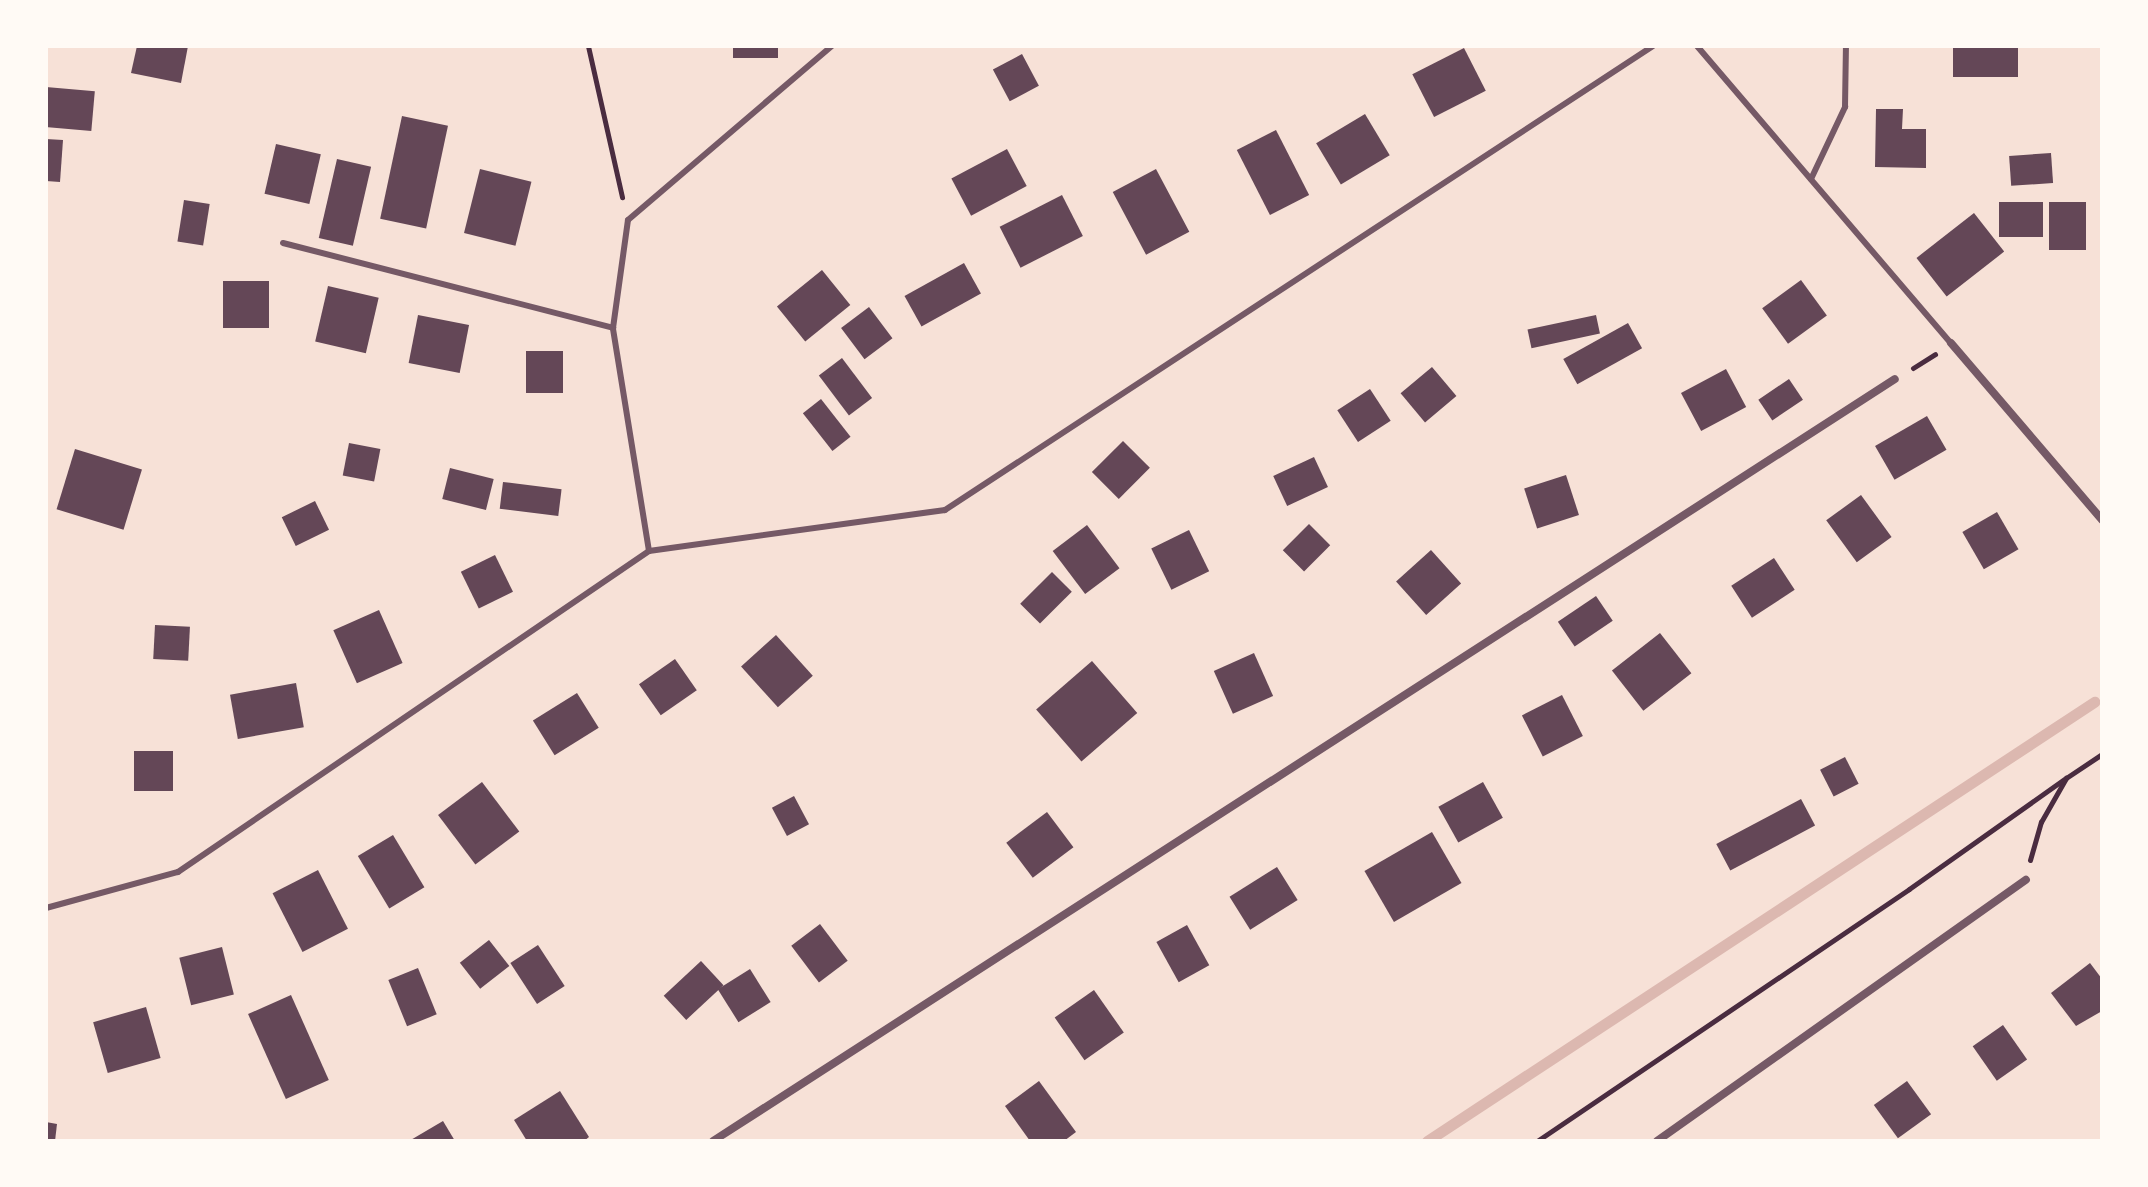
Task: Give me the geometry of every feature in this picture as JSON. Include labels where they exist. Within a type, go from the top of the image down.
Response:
[{"type":"street","points":[[1951,343],[2102,520]]},
{"type":"street","points":[[713,1141],[1895,379]]},
{"type":"street","points":[[1657,1141],[2026,880]]},
{"type":"lane","points":[[649,551],[613,328],[628,220],[832,46]]},
{"type":"lane","points":[[46,908],[178,872],[649,551],[945,510],[1653,46]]},
{"type":"lane","points":[[1697,46],[1951,343]]},
{"type":"lane","points":[[1811,179],[1845,107],[1846,46]]},
{"type":"lane","points":[[283,243],[613,328]]},
{"type":"path","points":[[588,46],[628,220]]},
{"type":"path","points":[[1895,379],[1951,343]]},
{"type":"path","points":[[1537,1141],[2102,754]]},
{"type":"path","points":[[2026,880],[2041,822],[2066,778]]},
{"type":"building","points":[[137,46],[188,46],[181,83],[131,73]]},
{"type":"building","points":[[733,46],[778,46],[778,58],[733,58]]},
{"type":"building","points":[[1953,46],[2018,46],[2018,77],[1953,77]]},
{"type":"building","points":[[1464,48],[1486,91],[1434,117],[1412,74]]},
{"type":"building","points":[[1022,54],[1039,86],[1010,101],[993,69]]},
{"type":"building","points":[[46,87],[95,91],[91,131],[46,127]]},
{"type":"building","points":[[1876,109],[1903,109],[1902,129],[1926,129],[1926,168],[1875,167]]},
{"type":"building","points":[[1365,114],[1390,155],[1341,185],[1316,143]]},
{"type":"building","points":[[402,116],[448,126],[426,228],[380,219]]},
{"type":"building","points":[[1276,130],[1309,195],[1270,215],[1237,150]]},
{"type":"building","points":[[46,139],[63,140],[60,182],[46,181]]},
{"type":"building","points":[[276,144],[321,154],[309,204],[265,194]]},
{"type":"building","points":[[1007,149],[1027,186],[971,216],[951,179]]},
{"type":"building","points":[[2051,153],[2053,183],[2011,186],[2009,156]]},
{"type":"building","points":[[337,159],[371,167],[353,246],[319,238]]},
{"type":"building","points":[[480,169],[531,182],[515,246],[464,233]]},
{"type":"building","points":[[1156,169],[1189,232],[1146,255],[1113,192]]},
{"type":"building","points":[[1062,195],[1083,236],[1021,268],[1000,227]]},
{"type":"building","points":[[184,200],[210,204],[203,246],[177,241]]},
{"type":"building","points":[[1999,202],[2043,202],[2043,237],[1999,237]]},
{"type":"building","points":[[2049,202],[2086,202],[2086,250],[2049,250]]},
{"type":"building","points":[[1974,213],[2004,252],[1947,297],[1916,258]]},
{"type":"building","points":[[964,263],[981,294],[921,327],[905,296]]},
{"type":"building","points":[[822,270],[850,305],[805,341],[777,307]]},
{"type":"building","points":[[1801,280],[1827,316],[1788,344],[1762,308]]},
{"type":"building","points":[[223,281],[269,281],[269,328],[223,328]]},
{"type":"building","points":[[328,286],[379,298],[366,353],[315,342]]},
{"type":"building","points":[[869,307],[892,338],[865,359],[841,328]]},
{"type":"building","points":[[418,315],[469,325],[460,373],[409,363]]},
{"type":"building","points":[[1596,315],[1600,334],[1531,348],[1528,330]]},
{"type":"building","points":[[1628,323],[1642,348],[1577,384],[1563,359]]},
{"type":"building","points":[[526,351],[563,351],[563,393],[526,393]]},
{"type":"building","points":[[842,358],[872,398],[849,415],[819,375]]},
{"type":"building","points":[[1432,367],[1456,396],[1425,422],[1401,393]]},
{"type":"building","points":[[1726,369],[1746,407],[1701,431],[1681,393]]},
{"type":"building","points":[[1789,379],[1803,400],[1772,420],[1758,400]]},
{"type":"building","points":[[1370,389],[1391,421],[1358,442],[1337,410]]},
{"type":"building","points":[[821,399],[851,437],[832,451],[803,413]]},
{"type":"building","points":[[1927,416],[1946,450],[1895,480],[1875,446]]},
{"type":"building","points":[[1123,441],[1150,468],[1119,499],[1092,472]]},
{"type":"building","points":[[349,443],[380,449],[374,481],[343,475]]},
{"type":"building","points":[[75,449],[142,469],[124,530],[57,509]]},
{"type":"building","points":[[1314,457],[1328,487],[1287,506],[1273,476]]},
{"type":"building","points":[[450,468],[494,479],[486,510],[442,499]]},
{"type":"building","points":[[1566,475],[1579,515],[1537,529],[1524,489]]},
{"type":"building","points":[[503,482],[562,489],[558,516],[500,509]]},
{"type":"building","points":[[1861,495],[1892,537],[1857,562],[1826,520]]},
{"type":"building","points":[[315,501],[329,530],[296,546],[282,517]]},
{"type":"building","points":[[1997,512],[2018,549],[1984,569],[1962,532]]},
{"type":"building","points":[[1309,524],[1330,545],[1304,571],[1283,550]]},
{"type":"building","points":[[1087,525],[1119,568],[1085,594],[1053,551]]},
{"type":"building","points":[[1189,530],[1209,571],[1171,590],[1151,548]]},
{"type":"building","points":[[1431,550],[1461,583],[1426,615],[1396,581]]},
{"type":"building","points":[[495,555],[513,592],[479,609],[461,572]]},
{"type":"building","points":[[1774,558],[1795,590],[1752,618],[1731,586]]},
{"type":"building","points":[[1052,572],[1072,592],[1040,624],[1020,604]]},
{"type":"building","points":[[1596,596],[1613,621],[1575,647],[1558,622]]},
{"type":"building","points":[[379,610],[403,663],[357,683],[333,630]]},
{"type":"building","points":[[155,625],[190,627],[188,661],[153,659]]},
{"type":"building","points":[[1660,633],[1691,673],[1643,711],[1612,671]]},
{"type":"building","points":[[776,635],[813,676],[778,707],[741,666]]},
{"type":"building","points":[[1254,653],[1273,696],[1233,714],[1214,671]]},
{"type":"building","points":[[675,659],[697,690],[661,715],[639,684]]},
{"type":"building","points":[[1092,661],[1137,713],[1081,762],[1036,710]]},
{"type":"building","points":[[296,683],[304,727],[238,739],[230,695]]},
{"type":"building","points":[[577,693],[599,728],[555,755],[533,721]]},
{"type":"building","points":[[1562,695],[1583,736],[1543,756],[1522,715]]},
{"type":"building","points":[[134,751],[173,751],[173,791],[134,791]]},
{"type":"building","points":[[1845,757],[1859,784],[1834,796],[1820,770]]},
{"type":"building","points":[[482,782],[519,832],[475,865],[438,815]]},
{"type":"building","points":[[1483,782],[1503,818],[1458,843],[1438,807]]},
{"type":"building","points":[[794,796],[809,824],[787,836],[772,808]]},
{"type":"building","points":[[1801,799],[1815,825],[1730,871],[1716,844]]},
{"type":"building","points":[[1047,812],[1073,847],[1033,878],[1006,843]]},
{"type":"building","points":[[1432,832],[1462,883],[1394,922],[1364,871]]},
{"type":"building","points":[[393,835],[424,887],[389,908],[358,856]]},
{"type":"building","points":[[1277,867],[1298,900],[1250,930],[1230,897]]},
{"type":"building","points":[[318,870],[348,929],[303,952],[273,893]]},
{"type":"building","points":[[820,924],[848,961],[819,982],[791,946]]},
{"type":"building","points":[[1187,925],[1209,965],[1179,982],[1156,942]]},
{"type":"building","points":[[489,940],[509,966],[480,989],[460,963]]},
{"type":"building","points":[[538,945],[565,986],[537,1004],[510,963]]},
{"type":"building","points":[[222,947],[234,995],[191,1005],[179,958]]},
{"type":"building","points":[[701,961],[724,985],[686,1020],[664,996]]},
{"type":"building","points":[[2090,963],[2102,979],[2102,1011],[2076,1026],[2051,993]]},
{"type":"building","points":[[418,968],[437,1014],[407,1026],[388,980]]},
{"type":"building","points":[[750,969],[771,1002],[738,1022],[718,989]]},
{"type":"building","points":[[1094,990],[1124,1033],[1085,1060],[1055,1018]]},
{"type":"building","points":[[291,995],[329,1080],[286,1099],[248,1014]]},
{"type":"building","points":[[146,1007],[161,1058],[108,1073],[93,1022]]},
{"type":"building","points":[[2003,1025],[2027,1059],[1997,1081],[1973,1046]]},
{"type":"building","points":[[1039,1081],[1076,1132],[1064,1141],[1030,1141],[1005,1106]]},
{"type":"building","points":[[1907,1081],[1931,1114],[1898,1138],[1874,1105]]},
{"type":"building","points":[[560,1091],[589,1137],[584,1141],[527,1141],[514,1120]]},
{"type":"building","points":[[443,1121],[455,1141],[409,1141]]},
{"type":"building","points":[[46,1122],[57,1124],[55,1141],[46,1141]]},
{"type":"waterway","points":[[1427,1141],[2094,702]]}]
